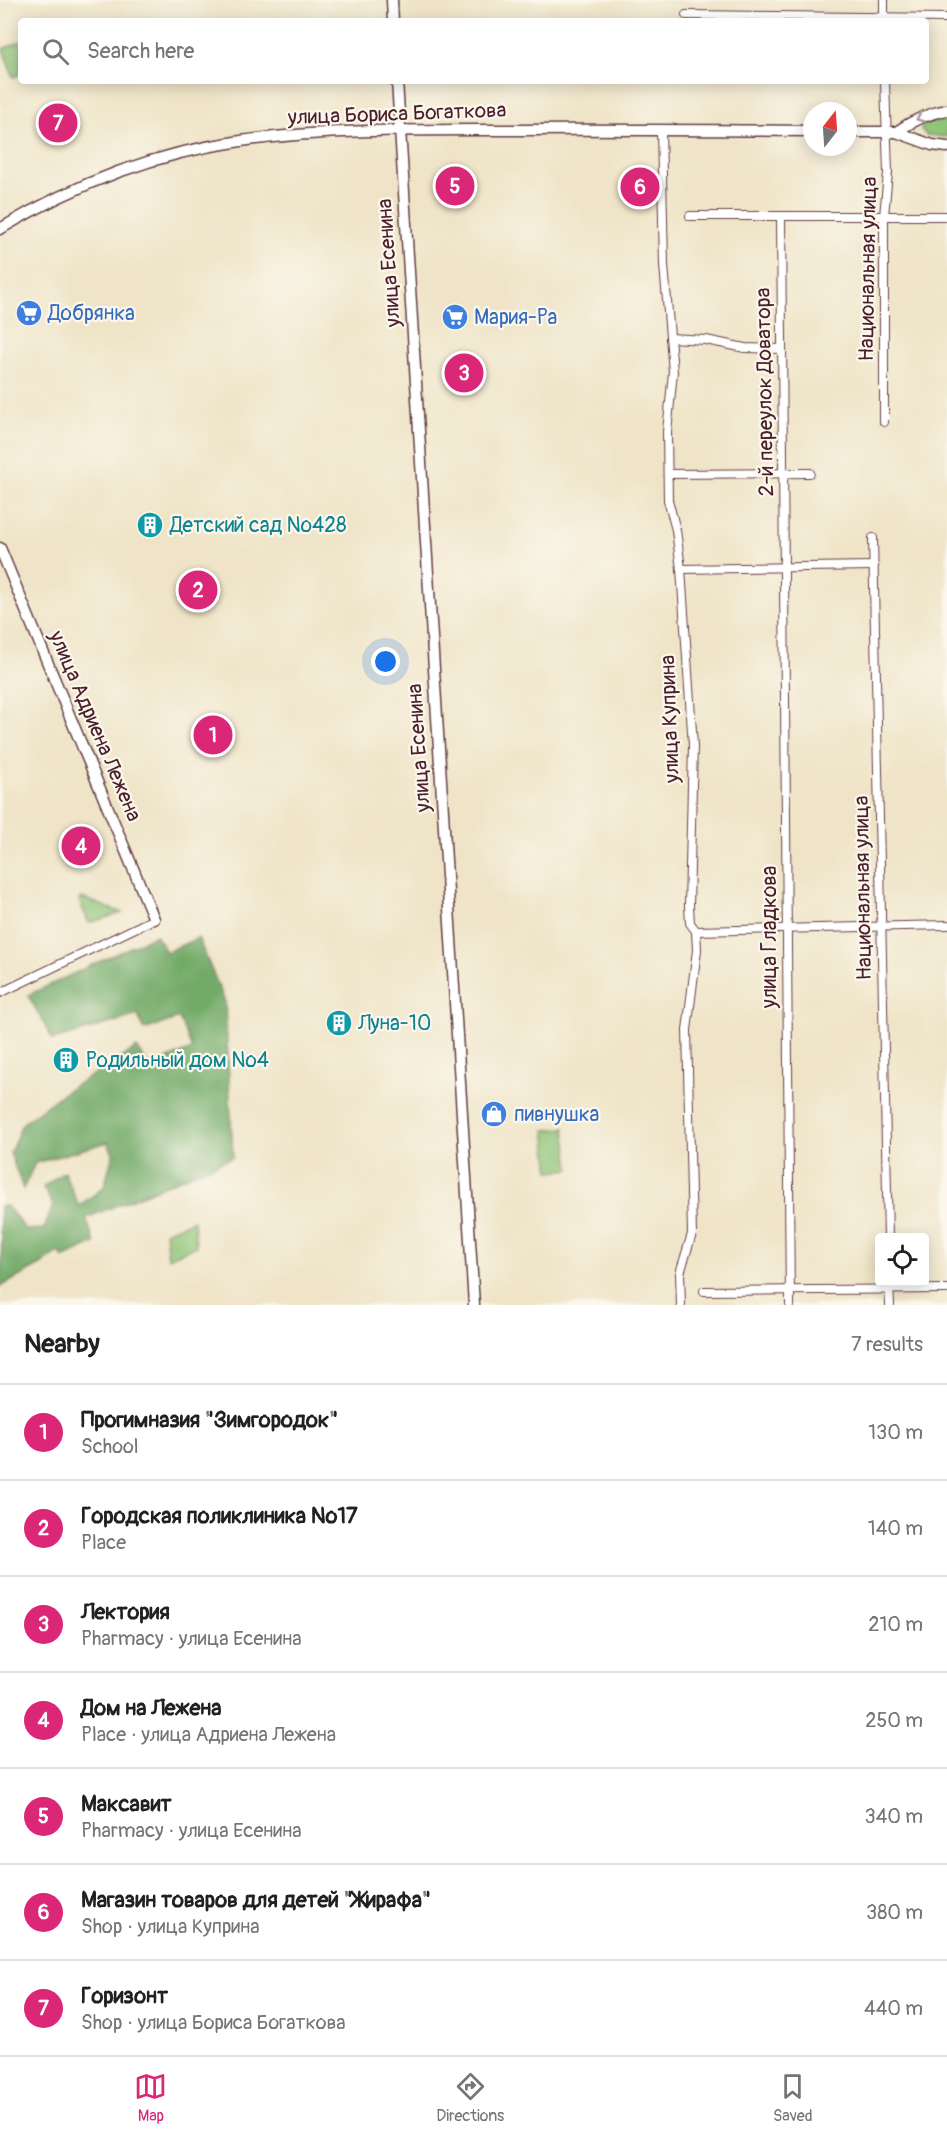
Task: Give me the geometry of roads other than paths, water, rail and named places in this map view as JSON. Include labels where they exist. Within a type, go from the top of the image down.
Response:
[{"type":"street","points":[[392,0],[393,18]]},
{"type":"street","points":[[884,0],[884,18]]},
{"type":"street","points":[[686,15],[834,18]]},
{"type":"street","points":[[929,18],[947,18]]},
{"type":"street","name":"улица Есенина","points":[[397,84],[474,1305]]},
{"type":"street","name":"Национальная улица","points":[[884,423],[884,216],[891,132],[885,84]]},
{"type":"street","points":[[891,132],[912,121],[947,110]]},
{"type":"street","name":"улица Куприна","points":[[661,129],[664,265],[673,372],[667,432],[668,500],[676,530],[681,569],[693,746],[689,906],[690,922],[696,931],[697,950],[687,1030],[692,1234],[680,1273],[681,1305]]},
{"type":"street","name":"улица Бориса Богаткова","points":[[0,229],[66,193],[121,170],[180,153],[240,141],[308,134],[399,130],[803,131]]},
{"type":"street","points":[[857,132],[891,132],[932,145],[947,147]]},
{"type":"street","points":[[690,216],[947,216]]},
{"type":"street","name":"2-й переулок Доватора","points":[[781,216],[784,568]]},
{"type":"street","points":[[670,338],[706,340],[745,348],[782,349]]},
{"type":"street","points":[[668,474],[810,474]]},
{"type":"street","name":"Национальная улица","points":[[873,538],[888,1233]]},
{"type":"street","name":"улица Адриена Лежена","points":[[0,549],[154,919]]},
{"type":"street","points":[[681,569],[874,566]]},
{"type":"street","name":"улица Гладкова","points":[[784,568],[790,1305]]},
{"type":"street","points":[[0,993],[154,919]]},
{"type":"street","points":[[696,931],[947,925]]},
{"type":"street","points":[[704,1291],[875,1287]]},
{"type":"street","points":[[889,1287],[890,1305]]},
{"type":"street","points":[[908,1287],[947,1289]]},
{"type":"place","name":"Горизонт","points":[[58,123]]},
{"type":"place","name":"Максавит","points":[[455,186]]},
{"type":"place","name":"Магазин товаров для детей \"Жирафа\"","points":[[640,187]]},
{"type":"place","name":"Добрянка","points":[[29,313]]},
{"type":"place","name":"Мария-Ра","points":[[455,317]]},
{"type":"place","name":"Лектория","points":[[464,373]]},
{"type":"place","name":"Детский сад №428","points":[[150,525]]},
{"type":"place","name":"Городская поликлиника №17","points":[[198,590]]},
{"type":"place","name":"Прогимназия \"Зимгородок\"","points":[[213,735]]},
{"type":"place","name":"Дом на Лежена","points":[[81,846]]},
{"type":"place","name":"Луна-10","points":[[339,1023]]},
{"type":"place","name":"Родильный дом №4","points":[[66,1060]]},
{"type":"place","name":"пивнушка","points":[[494,1114]]}]
